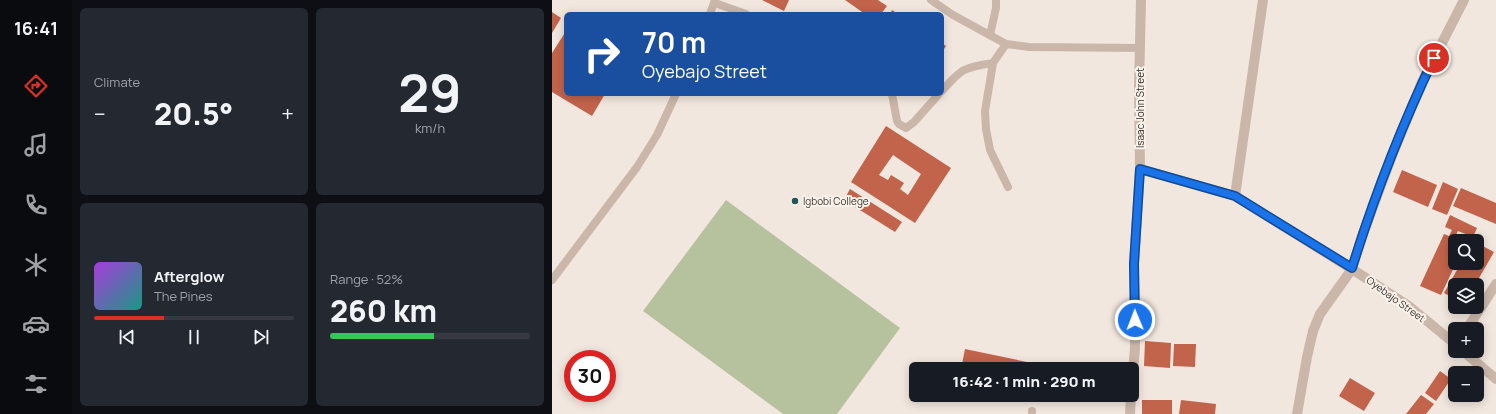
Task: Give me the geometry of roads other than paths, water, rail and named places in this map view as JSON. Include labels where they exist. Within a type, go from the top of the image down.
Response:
[{"type":"street","name":"Isaac John Street","points":[[1134,362],[1134,264],[1140,169],[1141,0]]},
{"type":"street","points":[[1235,196],[1263,0]]},
{"type":"street","points":[[1297,414],[1313,331],[1320,314],[1352,268],[1361,239],[1396,146],[1422,82],[1464,0]]},
{"type":"street","name":"Oyebajo Street","points":[[1140,169],[1235,196],[1352,268],[1410,307],[1448,338]]},
{"type":"street","points":[[1472,322],[1496,284]]},
{"type":"street","points":[[1471,358],[1496,379]]},
{"type":"street","points":[[1130,414],[1131,402]]},
{"type":"lane","points":[[931,0],[953,15],[1006,44],[1029,47],[1140,48]]},
{"type":"lane","points":[[990,35],[996,8],[996,0]]},
{"type":"lane","points":[[711,12],[715,1],[741,12]]},
{"type":"lane","points":[[1006,44],[993,63],[985,111],[986,129],[990,150],[1008,187]]},
{"type":"lane","points":[[944,89],[957,74],[972,66],[993,63]]},
{"type":"lane","points":[[552,280],[637,168],[657,135],[675,96]]},
{"type":"lane","points":[[892,96],[897,121],[906,128],[914,122],[937,96]]},
{"type":"place","name":"Igbobi College","points":[[795,201]]}]
